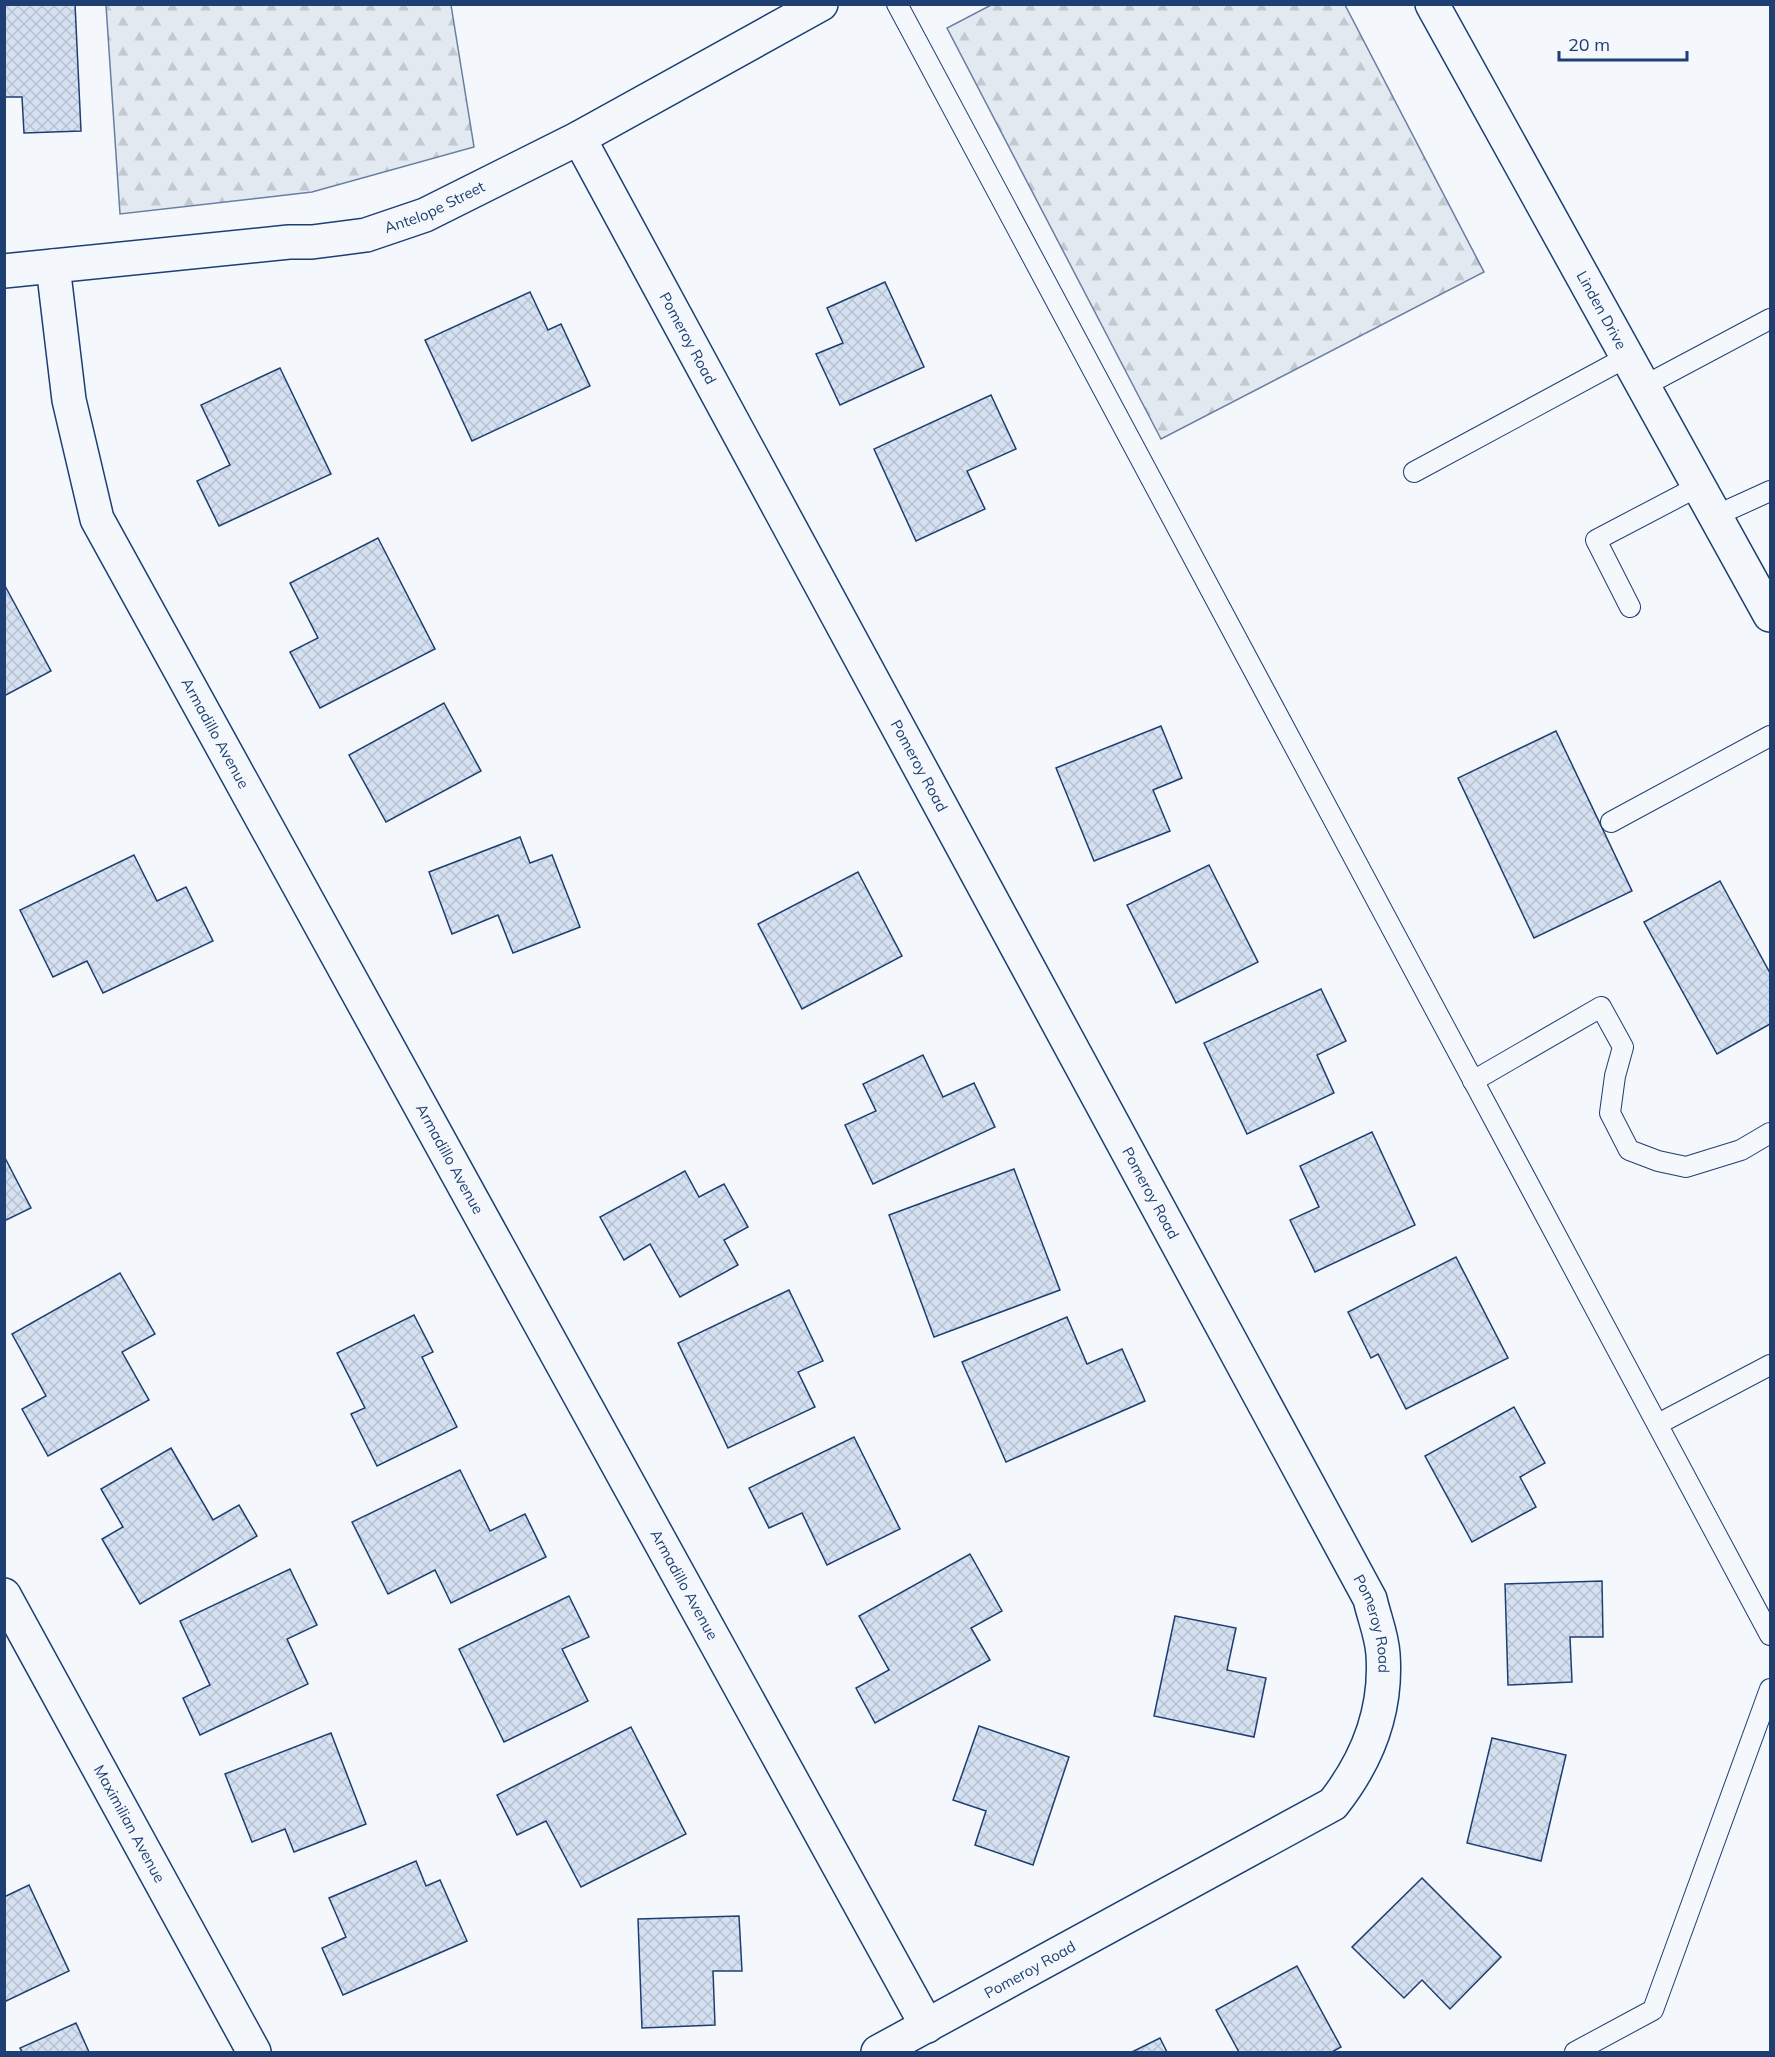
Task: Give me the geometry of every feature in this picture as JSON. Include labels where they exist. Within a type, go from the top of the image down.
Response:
[{"type":"street","name":"Antelope Street","points":[[4,271],[366,235],[425,215],[579,138],[821,4]]},
{"type":"street","name":"Linden Drive","points":[[1432,4],[1770,615]]},
{"type":"street","name":"Pomeroy Road","points":[[579,138],[1370,1599],[1383,1652],[1382,1698],[1371,1743],[1349,1784],[1333,1804],[878,2052]]},
{"type":"street","name":"Armadillo Avenue","points":[[53,266],[69,400],[97,519],[927,2025]]},
{"type":"street","name":"Maximilian Avenue","points":[[4,1595],[254,2052]]},
{"type":"lane","points":[[897,4],[1770,1635]]},
{"type":"lane","points":[[1644,386],[1770,319]]},
{"type":"lane","points":[[1414,472],[1627,357]]},
{"type":"lane","points":[[1629,607],[1596,540],[1699,486]]},
{"type":"lane","points":[[1715,516],[1770,491]]},
{"type":"lane","points":[[1611,822],[1770,736]]},
{"type":"lane","points":[[1473,1081],[1601,1007],[1623,1047],[1615,1076],[1610,1113],[1629,1150],[1658,1161],[1686,1167],[1741,1150],[1770,1133]]},
{"type":"lane","points":[[1658,1424],[1770,1365]]},
{"type":"lane","points":[[1575,2052],[1653,2010],[1770,1689]]},
{"type":"green space","points":[[993,4],[1345,5],[1484,272],[1161,439],[947,28]]},
{"type":"green space","points":[[106,5],[451,5],[474,147],[312,192],[120,214]]},
{"type":"building","points":[[4,4],[75,4],[81,131],[24,133],[22,97],[4,97]]},
{"type":"building","points":[[885,282],[924,367],[840,405],[816,354],[843,343],[827,308]]},
{"type":"building","points":[[530,292],[548,330],[561,324],[590,386],[472,441],[425,340]]},
{"type":"building","points":[[280,368],[331,474],[219,526],[197,481],[230,465],[201,405]]},
{"type":"building","points":[[991,395],[1016,449],[967,471],[985,509],[916,541],[874,449]]},
{"type":"building","points":[[378,538],[435,649],[320,708],[290,652],[318,638],[290,583]]},
{"type":"building","points":[[4,584],[51,671],[4,696]]},
{"type":"building","points":[[444,703],[481,771],[386,822],[349,755]]},
{"type":"building","points":[[1161,726],[1182,778],[1153,790],[1170,831],[1094,861],[1056,768]]},
{"type":"building","points":[[1556,731],[1632,891],[1534,938],[1458,778]]},
{"type":"building","points":[[520,837],[530,863],[552,855],[580,927],[513,953],[498,915],[452,934],[429,872]]},
{"type":"building","points":[[134,855],[157,901],[186,887],[213,941],[103,993],[87,961],[53,977],[20,910]]},
{"type":"building","points":[[1209,865],[1258,962],[1176,1003],[1127,905]]},
{"type":"building","points":[[858,872],[902,956],[802,1009],[758,924]]},
{"type":"building","points":[[1720,881],[1770,973],[1770,1024],[1717,1054],[1644,922]]},
{"type":"building","points":[[1321,989],[1346,1041],[1317,1055],[1334,1093],[1247,1134],[1204,1043]]},
{"type":"building","points":[[923,1055],[943,1097],[974,1083],[995,1127],[873,1184],[845,1125],[876,1111],[863,1084]]},
{"type":"building","points":[[1372,1132],[1415,1225],[1315,1272],[1290,1220],[1319,1207],[1300,1166]]},
{"type":"building","points":[[4,1156],[31,1208],[4,1221]]},
{"type":"building","points":[[1014,1169],[1060,1290],[934,1337],[889,1215]]},
{"type":"building","points":[[685,1171],[699,1197],[724,1184],[748,1227],[724,1240],[738,1265],[680,1297],[650,1244],[624,1260],[600,1217]]},
{"type":"building","points":[[1456,1257],[1508,1358],[1406,1409],[1378,1354],[1371,1358],[1348,1312]]},
{"type":"building","points":[[120,1273],[155,1334],[122,1352],[149,1400],[48,1456],[22,1409],[46,1396],[12,1334]]},
{"type":"building","points":[[789,1290],[823,1361],[798,1372],[815,1407],[728,1448],[678,1343]]},
{"type":"building","points":[[414,1315],[433,1352],[422,1357],[457,1427],[377,1466],[351,1414],[365,1408],[337,1353]]},
{"type":"building","points":[[1067,1317],[1087,1364],[1122,1349],[1145,1401],[1006,1462],[962,1362]]},
{"type":"building","points":[[1514,1407],[1545,1463],[1520,1477],[1536,1507],[1472,1542],[1425,1456]]},
{"type":"building","points":[[854,1437],[900,1529],[827,1565],[802,1513],[769,1528],[749,1488]]},
{"type":"building","points":[[171,1448],[213,1520],[239,1505],[257,1536],[140,1604],[102,1539],[123,1527],[101,1489]]},
{"type":"building","points":[[460,1470],[490,1531],[525,1514],[546,1557],[451,1603],[435,1570],[388,1594],[352,1522]]},
{"type":"building","points":[[970,1554],[1002,1611],[971,1628],[990,1660],[875,1723],[856,1688],[889,1670],[859,1616]]},
{"type":"building","points":[[290,1569],[317,1625],[287,1639],[308,1684],[200,1735],[183,1698],[210,1685],[180,1621]]},
{"type":"building","points":[[1602,1581],[1603,1637],[1570,1637],[1572,1682],[1508,1685],[1505,1584]]},
{"type":"building","points":[[569,1596],[589,1637],[562,1649],[588,1701],[504,1742],[459,1649]]},
{"type":"building","points":[[1175,1616],[1236,1628],[1227,1670],[1266,1678],[1254,1737],[1154,1716]]},
{"type":"building","points":[[979,1726],[1069,1757],[1033,1865],[975,1845],[986,1811],[953,1800]]},
{"type":"building","points":[[631,1727],[686,1834],[581,1887],[546,1821],[517,1835],[497,1795]]},
{"type":"building","points":[[331,1733],[366,1824],[294,1852],[285,1829],[252,1842],[225,1774]]},
{"type":"building","points":[[1492,1738],[1566,1755],[1541,1861],[1467,1843]]},
{"type":"building","points":[[416,1861],[426,1886],[440,1880],[467,1941],[343,1995],[322,1948],[346,1937],[329,1898]]},
{"type":"building","points":[[1422,1878],[1501,1957],[1450,2009],[1422,1980],[1404,1998],[1352,1947]]},
{"type":"building","points":[[29,1885],[69,1971],[4,2002],[4,1897]]},
{"type":"building","points":[[739,1916],[742,1971],[713,1971],[715,2025],[642,2028],[638,1919]]},
{"type":"building","points":[[1297,1966],[1341,2047],[1332,2052],[1239,2052],[1216,2010]]},
{"type":"building","points":[[76,2023],[89,2052],[22,2052],[20,2048]]},
{"type":"building","points":[[1160,2038],[1167,2052],[1132,2052]]}]
